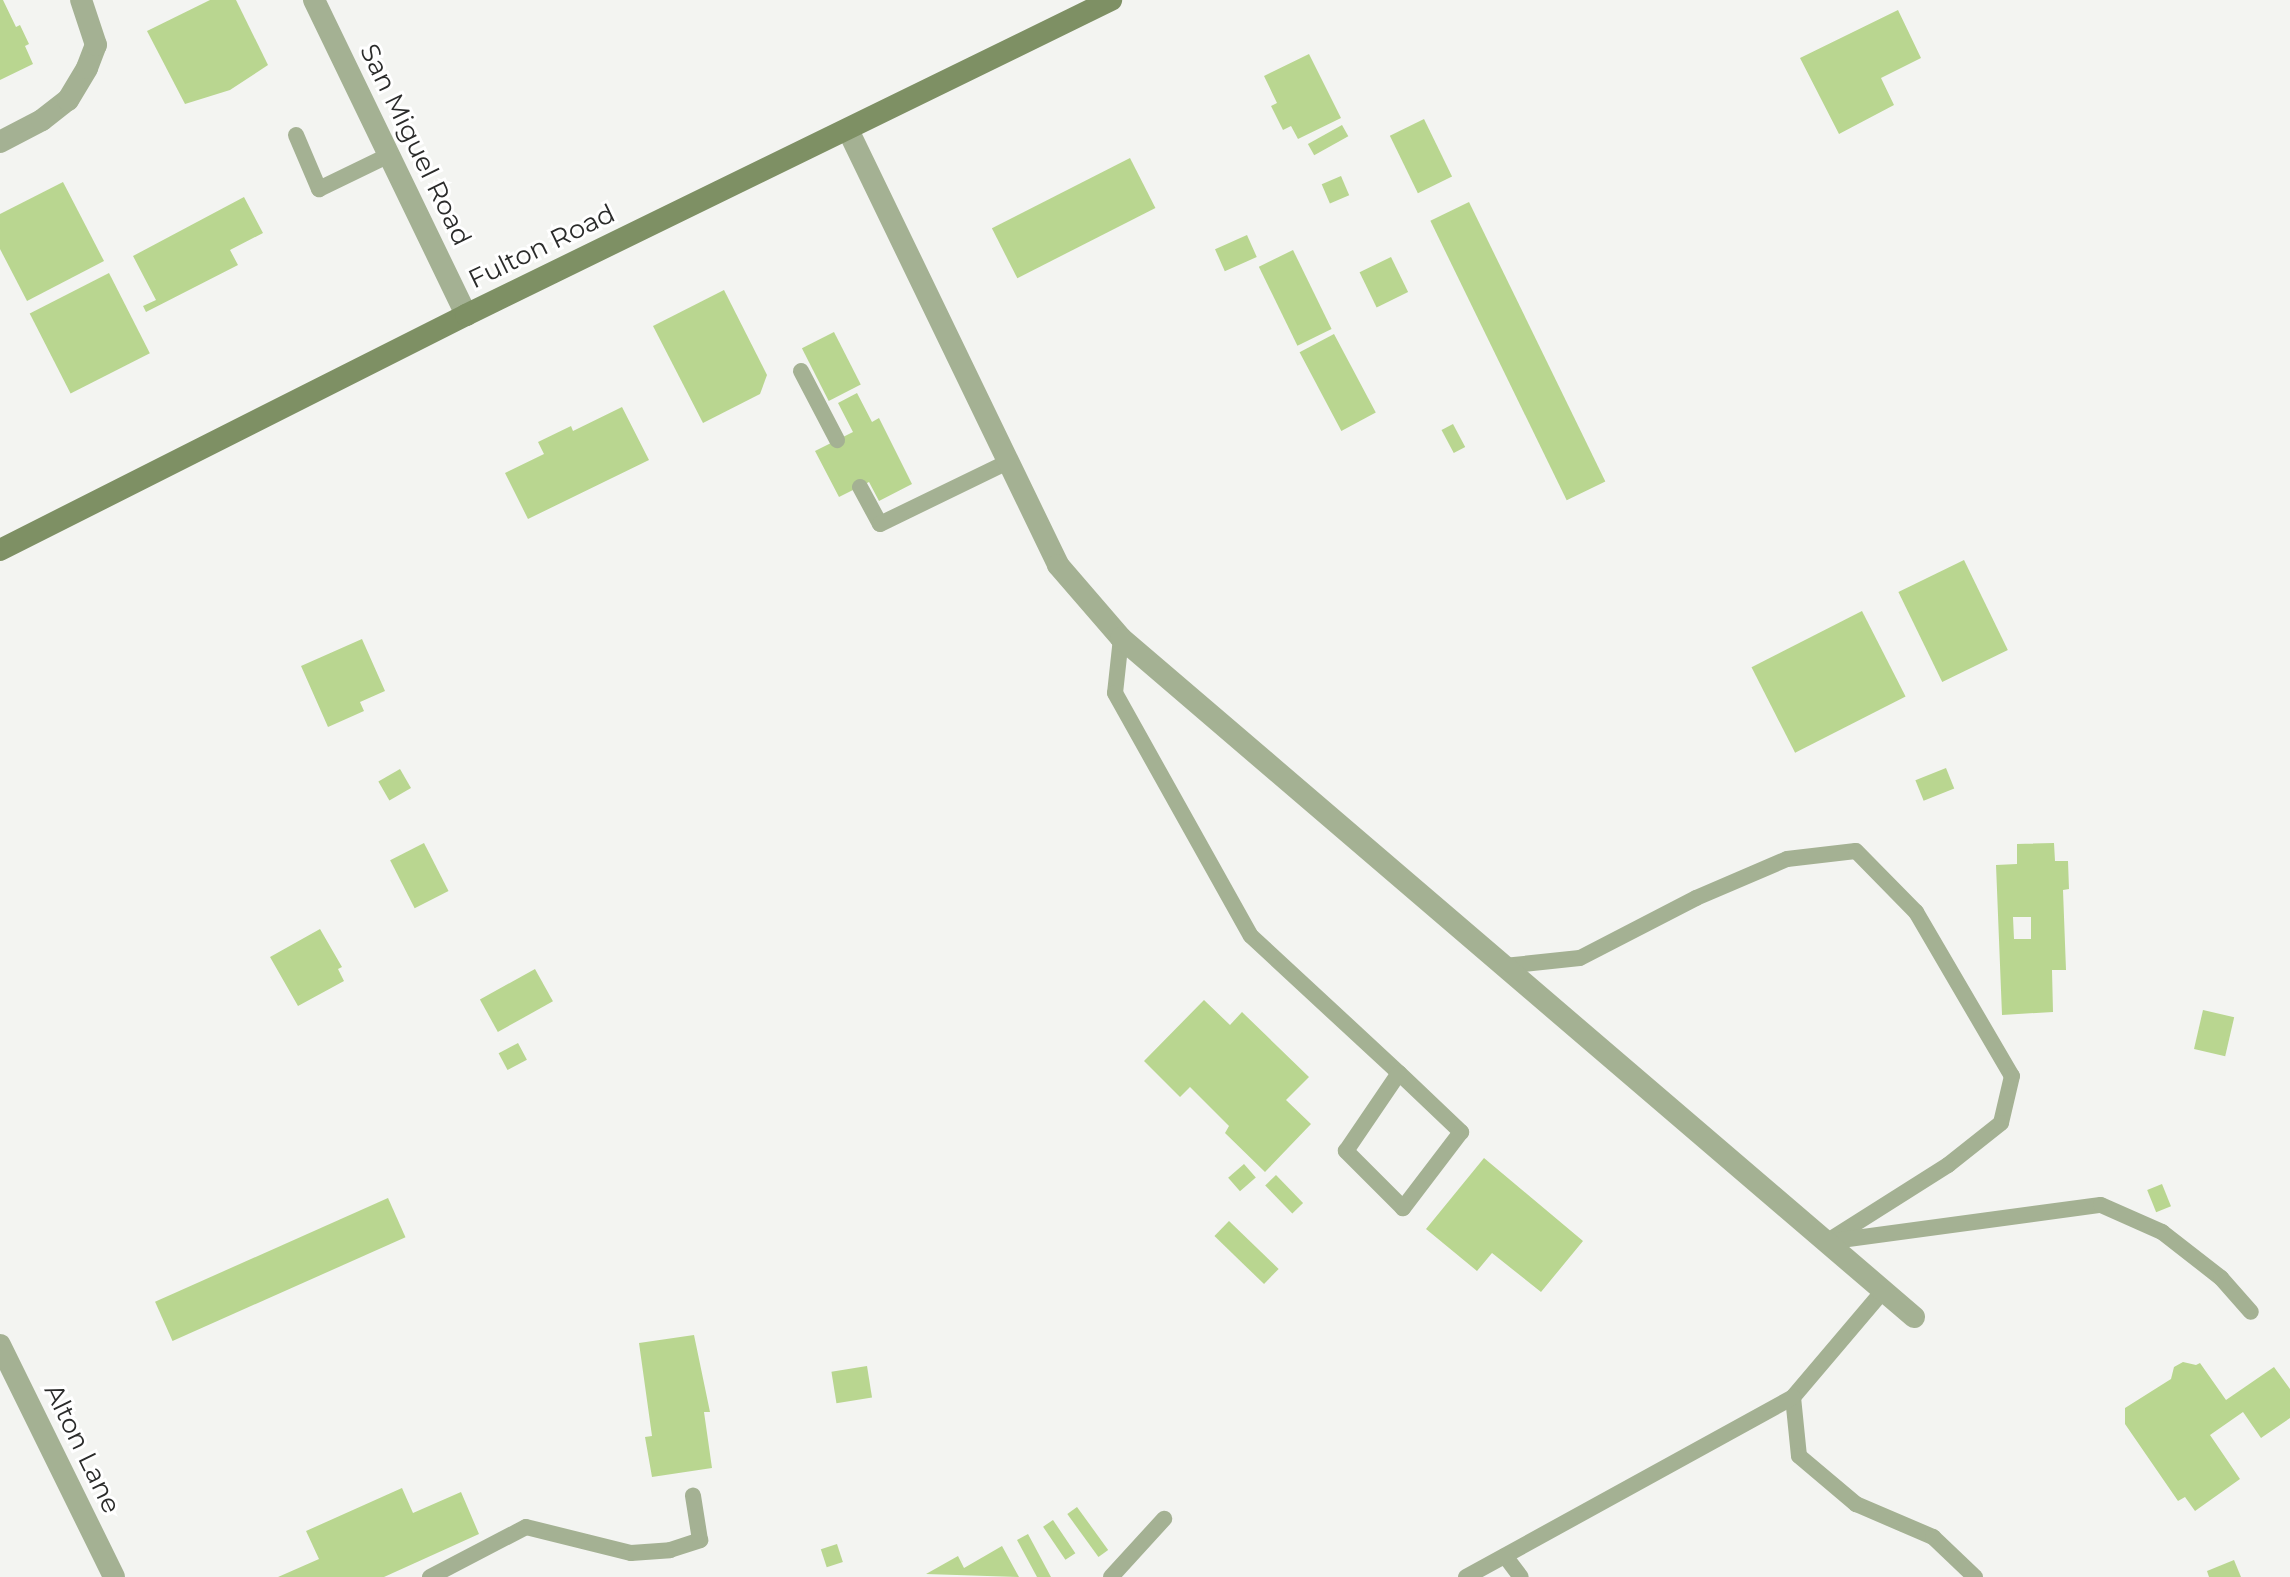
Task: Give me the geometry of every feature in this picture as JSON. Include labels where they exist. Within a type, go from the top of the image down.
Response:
[{"type":"main road","name":"Fulton Road","points":[[0,550],[466,315],[1111,0]]},
{"type":"street","points":[[0,142],[42,120],[68,100],[87,68],[96,45],[81,0]]},
{"type":"street","name":"San Miguel Road","points":[[314,0],[466,315]]},
{"type":"street","points":[[848,130],[1058,565],[1121,638],[1914,1317]]},
{"type":"street","name":"Alton Lane","points":[[0,1345],[114,1577]]},
{"type":"lane","points":[[296,135],[319,189],[389,155]]},
{"type":"lane","points":[[801,371],[837,440]]},
{"type":"lane","points":[[860,487],[880,524],[1010,461]]},
{"type":"lane","points":[[1121,638],[1115,693],[1251,936],[1399,1073],[1461,1132],[1403,1208],[1346,1151],[1399,1073]]},
{"type":"lane","points":[[1504,966],[1580,958],[1696,898],[1787,859],[1856,851],[1916,912],[2012,1076],[2001,1123],[1948,1165],[1826,1242]]},
{"type":"lane","points":[[1826,1242],[2101,1205],[2162,1232],[2221,1278],[2251,1312]]},
{"type":"lane","points":[[1466,1577],[1793,1397],[1883,1291]]},
{"type":"lane","points":[[1793,1397],[1799,1456],[1856,1504],[1933,1537],[1975,1577]]},
{"type":"lane","points":[[430,1577],[526,1527],[631,1553],[670,1550],[700,1540],[693,1496]]},
{"type":"lane","points":[[1111,1577],[1164,1519]]},
{"type":"lane","points":[[1505,1556],[1521,1577]]},
{"type":"building","points":[[0,0],[3,0],[16,27],[20,25],[29,44],[25,46],[33,64],[0,80]]},
{"type":"building","points":[[210,0],[236,0],[268,65],[230,90],[185,104],[147,31]]},
{"type":"building","points":[[1898,10],[1921,58],[1881,78],[1894,105],[1839,134],[1800,58]]},
{"type":"building","points":[[1309,54],[1341,118],[1298,139],[1291,126],[1283,130],[1271,106],[1277,103],[1264,76]]},
{"type":"building","points":[[1424,119],[1452,177],[1418,193],[1390,136]]},
{"type":"building","points":[[1342,125],[1348,136],[1314,155],[1308,144]]},
{"type":"building","points":[[1130,158],[1155,208],[1017,278],[992,228]]},
{"type":"building","points":[[1341,176],[1349,195],[1330,204],[1322,184]]},
{"type":"building","points":[[63,182],[104,261],[27,301],[0,249],[0,214]]},
{"type":"building","points":[[244,197],[263,233],[230,250],[238,265],[146,312],[143,306],[156,300],[133,256]]},
{"type":"building","points":[[1469,202],[1605,482],[1567,500],[1430,221]]},
{"type":"building","points":[[1247,235],[1257,257],[1225,271],[1215,249]]},
{"type":"building","points":[[1293,250],[1332,329],[1297,346],[1259,267]]},
{"type":"building","points":[[1391,257],[1408,292],[1377,307],[1360,272]]},
{"type":"building","points":[[109,273],[150,353],[71,394],[30,313]]},
{"type":"building","points":[[724,290],[767,375],[760,394],[703,423],[653,326]]},
{"type":"building","points":[[834,332],[861,385],[829,401],[802,348]]},
{"type":"building","points":[[1334,334],[1376,413],[1341,431],[1300,352]]},
{"type":"building","points":[[857,393],[872,422],[879,418],[912,484],[879,501],[869,482],[839,497],[815,451],[853,432],[838,403]]},
{"type":"building","points":[[622,407],[649,460],[528,519],[505,473],[544,454],[538,442],[571,426],[573,431]]},
{"type":"building","points":[[1453,424],[1465,447],[1454,453],[1442,430]]},
{"type":"building","points":[[1964,560],[2008,650],[1942,682],[1898,592]]},
{"type":"building","points":[[1862,611],[1906,697],[1795,753],[1752,667]]},
{"type":"building","points":[[362,639],[385,691],[360,702],[364,711],[328,727],[301,666]]},
{"type":"building","points":[[1946,768],[1954,788],[1924,801],[1915,780]]},
{"type":"building","points":[[400,769],[411,788],[389,801],[378,782]]},
{"type":"building","points":[[424,843],[449,891],[415,908],[390,860]]},
{"type":"building","points":[[2054,843],[2055,861],[2068,861],[2069,889],[2063,890],[2066,970],[2052,970],[2053,1012],[2002,1015],[1996,865],[2017,864],[2017,844]],"holes":[[[2013,917],[2031,917],[2031,939],[2014,939]]]},
{"type":"building","points":[[320,929],[342,967],[338,969],[344,981],[298,1006],[270,957]]},
{"type":"building","points":[[535,969],[553,1001],[498,1032],[480,1000]]},
{"type":"building","points":[[1204,1000],[1230,1025],[1242,1012],[1309,1077],[1286,1100],[1311,1124],[1265,1172],[1225,1133],[1229,1126],[1190,1087],[1180,1097],[1144,1061]]},
{"type":"building","points":[[2203,1010],[2234,1017],[2225,1056],[2194,1049]]},
{"type":"building","points":[[518,1043],[527,1060],[507,1070],[499,1053]]},
{"type":"building","points":[[1484,1158],[1583,1241],[1541,1292],[1492,1253],[1477,1271],[1426,1229]]},
{"type":"building","points":[[1244,1164],[1256,1178],[1240,1191],[1228,1178]]},
{"type":"building","points":[[1276,1175],[1303,1203],[1292,1213],[1265,1185]]},
{"type":"building","points":[[2162,1184],[2171,1206],[2156,1212],[2147,1190]]},
{"type":"building","points":[[388,1198],[405,1237],[173,1341],[155,1302]]},
{"type":"building","points":[[1229,1221],[1279,1269],[1264,1284],[1214,1236]]},
{"type":"building","points":[[694,1335],[710,1412],[704,1412],[712,1468],[652,1477],[645,1437],[652,1436],[639,1343]]},
{"type":"building","points":[[2183,1362],[2200,1363],[2226,1400],[2274,1367],[2290,1389],[2290,1418],[2261,1438],[2243,1412],[2210,1435],[2240,1479],[2195,1511],[2185,1497],[2178,1501],[2125,1424],[2125,1408],[2171,1379],[2174,1367]]},
{"type":"building","points":[[867,1366],[872,1398],[836,1403],[831,1372]]},
{"type":"building","points":[[402,1488],[413,1513],[461,1492],[479,1534],[384,1577],[278,1577],[319,1559],[306,1531]]},
{"type":"building","points":[[1077,1507],[1108,1550],[1098,1557],[1067,1514]]},
{"type":"building","points":[[1053,1520],[1075,1553],[1065,1560],[1043,1527]]},
{"type":"building","points":[[1028,1534],[1051,1577],[1037,1577],[1017,1540]]},
{"type":"building","points":[[837,1544],[843,1562],[827,1567],[821,1549]]},
{"type":"building","points":[[1002,1546],[1019,1577],[926,1574],[958,1556],[964,1568]]},
{"type":"building","points":[[2234,1560],[2241,1577],[2209,1577],[2207,1571]]}]
